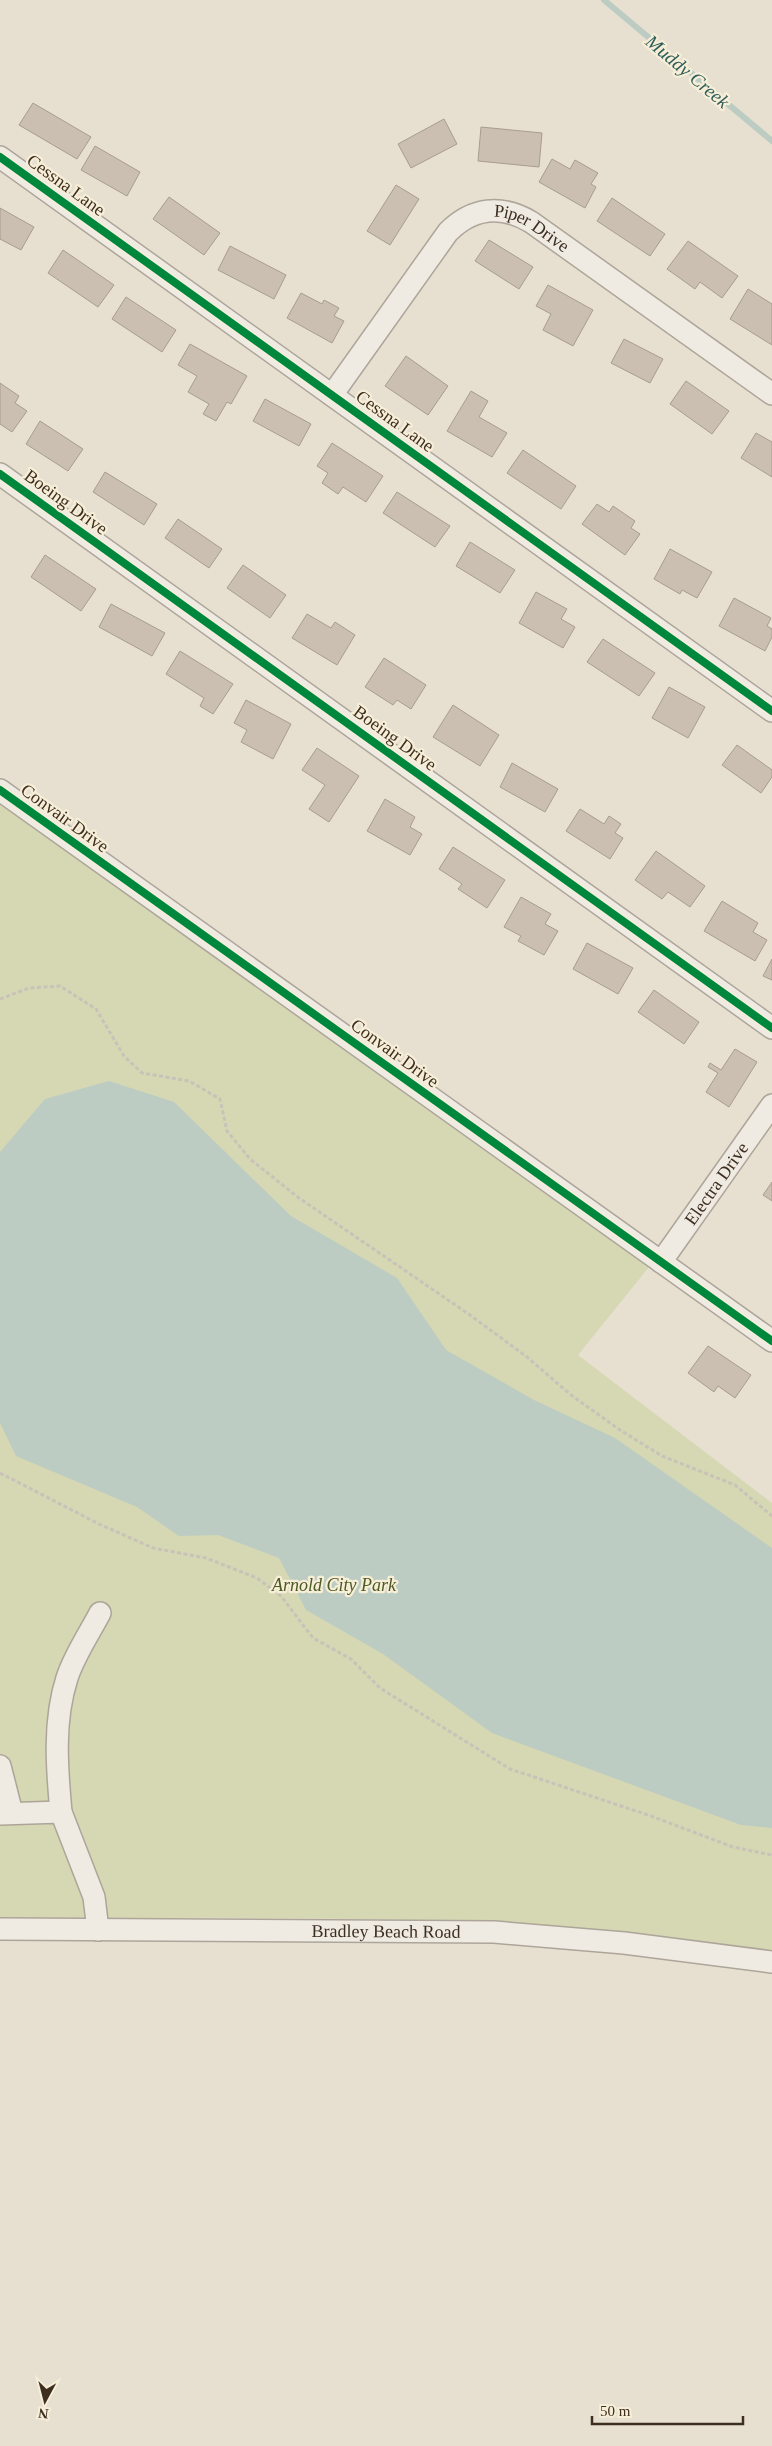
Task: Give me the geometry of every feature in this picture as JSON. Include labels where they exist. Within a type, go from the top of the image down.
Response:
[{"type":"street","name":"Cessna Lane","points":[[0,157],[772,711]]},
{"type":"street","name":"Piper Drive","points":[[332,395],[448,232],[466,217],[480,212],[497,210],[515,214],[531,222],[772,394]]},
{"type":"street","name":"Boeing Drive","points":[[0,474],[772,1028]]},
{"type":"street","name":"Convair Drive","points":[[0,790],[772,1341]]},
{"type":"street","name":"Electra Drive","points":[[661,1262],[772,1105]]},
{"type":"street","points":[[98,1930],[94,1897],[61,1812],[56,1763],[62,1699],[67,1677],[100,1613]]},
{"type":"street","points":[[0,1766],[6,1813],[61,1812]]},
{"type":"street","name":"Bradley Beach Road","points":[[0,1929],[494,1932],[624,1943],[772,1962]]},
{"type":"path","points":[[0,999],[29,988],[60,986],[96,1009],[124,1056],[142,1074],[189,1081],[220,1099],[227,1131],[250,1159],[298,1198],[470,1315],[527,1357],[571,1395],[620,1430],[662,1456],[735,1485],[772,1516]]},
{"type":"path","points":[[0,1473],[99,1524],[153,1548],[206,1558],[257,1578],[281,1596],[313,1638],[351,1659],[380,1688],[510,1769],[651,1816],[733,1847],[772,1855]]},
{"type":"green space","name":"Arnold City Park","points":[[0,802],[649,1267],[578,1355],[772,1503],[772,1951],[676,1938],[580,1929],[483,1923],[290,1918],[0,1918]]},
{"type":"shaded area","points":[[109,1081],[174,1102],[291,1216],[397,1278],[446,1350],[534,1400],[615,1438],[772,1548],[772,1828],[741,1825],[492,1733],[383,1654],[306,1610],[279,1558],[218,1535],[179,1536],[137,1507],[16,1456],[0,1423],[0,1152],[45,1099]]},
{"type":"building","points":[[33,103],[91,137],[77,159],[19,125]]},
{"type":"building","points":[[444,119],[457,144],[411,168],[398,144]]},
{"type":"building","points":[[481,127],[542,133],[539,167],[478,161]]},
{"type":"building","points":[[95,146],[140,172],[127,196],[81,170]]},
{"type":"building","points":[[552,159],[570,169],[575,160],[598,173],[591,184],[596,187],[585,208],[539,182]]},
{"type":"building","points":[[396,185],[419,199],[390,245],[367,231]]},
{"type":"building","points":[[169,197],[220,233],[204,255],[153,219]]},
{"type":"building","points":[[612,198],[665,234],[650,256],[597,221]]},
{"type":"building","points":[[0,208],[34,227],[21,250],[0,239]]},
{"type":"building","points":[[489,240],[533,267],[519,289],[475,261]]},
{"type":"building","points":[[688,241],[738,276],[722,298],[700,282],[695,289],[667,269]]},
{"type":"building","points":[[230,246],[286,275],[274,299],[218,270]]},
{"type":"building","points":[[63,250],[114,285],[98,307],[48,273]]},
{"type":"building","points":[[548,285],[593,310],[573,346],[543,330],[551,314],[536,306]]},
{"type":"building","points":[[748,289],[772,304],[772,345],[730,319]]},
{"type":"building","points":[[301,293],[322,304],[324,300],[339,308],[334,316],[344,321],[332,343],[287,318]]},
{"type":"building","points":[[126,297],[176,330],[162,352],[112,319]]},
{"type":"building","points":[[624,339],[663,359],[650,383],[611,363]]},
{"type":"building","points":[[190,344],[247,376],[231,404],[227,402],[216,421],[203,414],[209,404],[188,392],[197,376],[178,365]]},
{"type":"building","points":[[406,356],[448,386],[428,415],[385,386]]},
{"type":"building","points":[[686,381],[729,411],[712,434],[670,404]]},
{"type":"building","points":[[0,383],[19,396],[15,403],[27,411],[12,432],[0,424]]},
{"type":"building","points":[[471,391],[488,401],[479,417],[507,433],[492,457],[447,431]]},
{"type":"building","points":[[265,399],[311,424],[299,446],[253,421]]},
{"type":"building","points":[[40,421],[83,449],[68,471],[26,444]]},
{"type":"building","points":[[756,433],[772,442],[772,477],[741,458]]},
{"type":"building","points":[[332,443],[383,476],[366,502],[343,487],[338,494],[322,483],[328,473],[317,466]]},
{"type":"building","points":[[523,450],[576,486],[561,509],[507,473]]},
{"type":"building","points":[[105,472],[157,504],[144,525],[93,492]]},
{"type":"building","points":[[397,492],[450,526],[435,547],[383,513]]},
{"type":"building","points":[[597,504],[609,512],[613,506],[635,521],[631,528],[640,534],[625,555],[582,524]]},
{"type":"building","points":[[178,519],[222,549],[209,568],[165,538]]},
{"type":"building","points":[[470,542],[515,570],[500,593],[456,566]]},
{"type":"building","points":[[670,549],[712,572],[697,598],[682,590],[680,594],[654,579]]},
{"type":"building","points":[[45,555],[96,589],[81,611],[31,577]]},
{"type":"building","points":[[243,565],[286,595],[270,618],[227,588]]},
{"type":"building","points":[[536,592],[567,609],[561,619],[575,627],[563,648],[519,623]]},
{"type":"building","points":[[734,598],[771,618],[767,626],[772,629],[772,637],[765,651],[719,626]]},
{"type":"building","points":[[111,604],[165,633],[152,656],[99,627]]},
{"type":"building","points":[[307,614],[331,628],[335,622],[355,635],[337,665],[292,638]]},
{"type":"building","points":[[603,639],[655,673],[639,696],[587,662]]},
{"type":"building","points":[[180,651],[233,684],[213,714],[200,706],[204,698],[166,674]]},
{"type":"building","points":[[384,658],[426,685],[411,709],[397,700],[393,705],[365,687]]},
{"type":"building","points":[[669,687],[705,707],[688,738],[652,718]]},
{"type":"building","points":[[246,700],[291,724],[273,759],[241,742],[247,730],[234,723]]},
{"type":"building","points":[[453,705],[499,735],[480,766],[433,737]]},
{"type":"building","points":[[737,745],[772,770],[772,777],[761,793],[722,765]]},
{"type":"building","points":[[317,748],[359,776],[329,822],[309,809],[325,785],[302,770]]},
{"type":"building","points":[[512,763],[558,789],[545,812],[500,787]]},
{"type":"building","points":[[385,799],[415,817],[410,827],[422,834],[410,855],[367,831]]},
{"type":"building","points":[[580,809],[604,824],[609,816],[621,824],[615,833],[623,838],[610,859],[566,831]]},
{"type":"building","points":[[453,847],[505,880],[487,908],[458,889],[462,884],[439,869]]},
{"type":"building","points":[[656,851],[705,886],[690,907],[668,892],[662,899],[635,880]]},
{"type":"building","points":[[521,897],[551,914],[545,924],[558,931],[544,955],[518,941],[521,936],[504,927]]},
{"type":"building","points":[[722,901],[758,923],[753,932],[767,940],[755,961],[704,931]]},
{"type":"building","points":[[587,943],[633,968],[618,994],[573,969]]},
{"type":"building","points":[[772,959],[772,980],[763,976]]},
{"type":"building","points":[[654,990],[699,1022],[684,1044],[638,1012]]},
{"type":"building","points":[[735,1049],[757,1062],[729,1107],[706,1092],[718,1073],[708,1067],[710,1063],[721,1070]]},
{"type":"building","points":[[772,1182],[772,1201],[763,1195]]},
{"type":"building","points":[[708,1346],[751,1375],[735,1398],[718,1386],[714,1392],[688,1373]]},
{"type":"waterway","name":"Muddy Creek","points":[[604,0],[772,141]]},
{"type":"cycle path","points":[[0,157],[772,711]]},
{"type":"cycle path","points":[[0,474],[772,1028]]},
{"type":"cycle path","points":[[0,790],[772,1341]]}]
